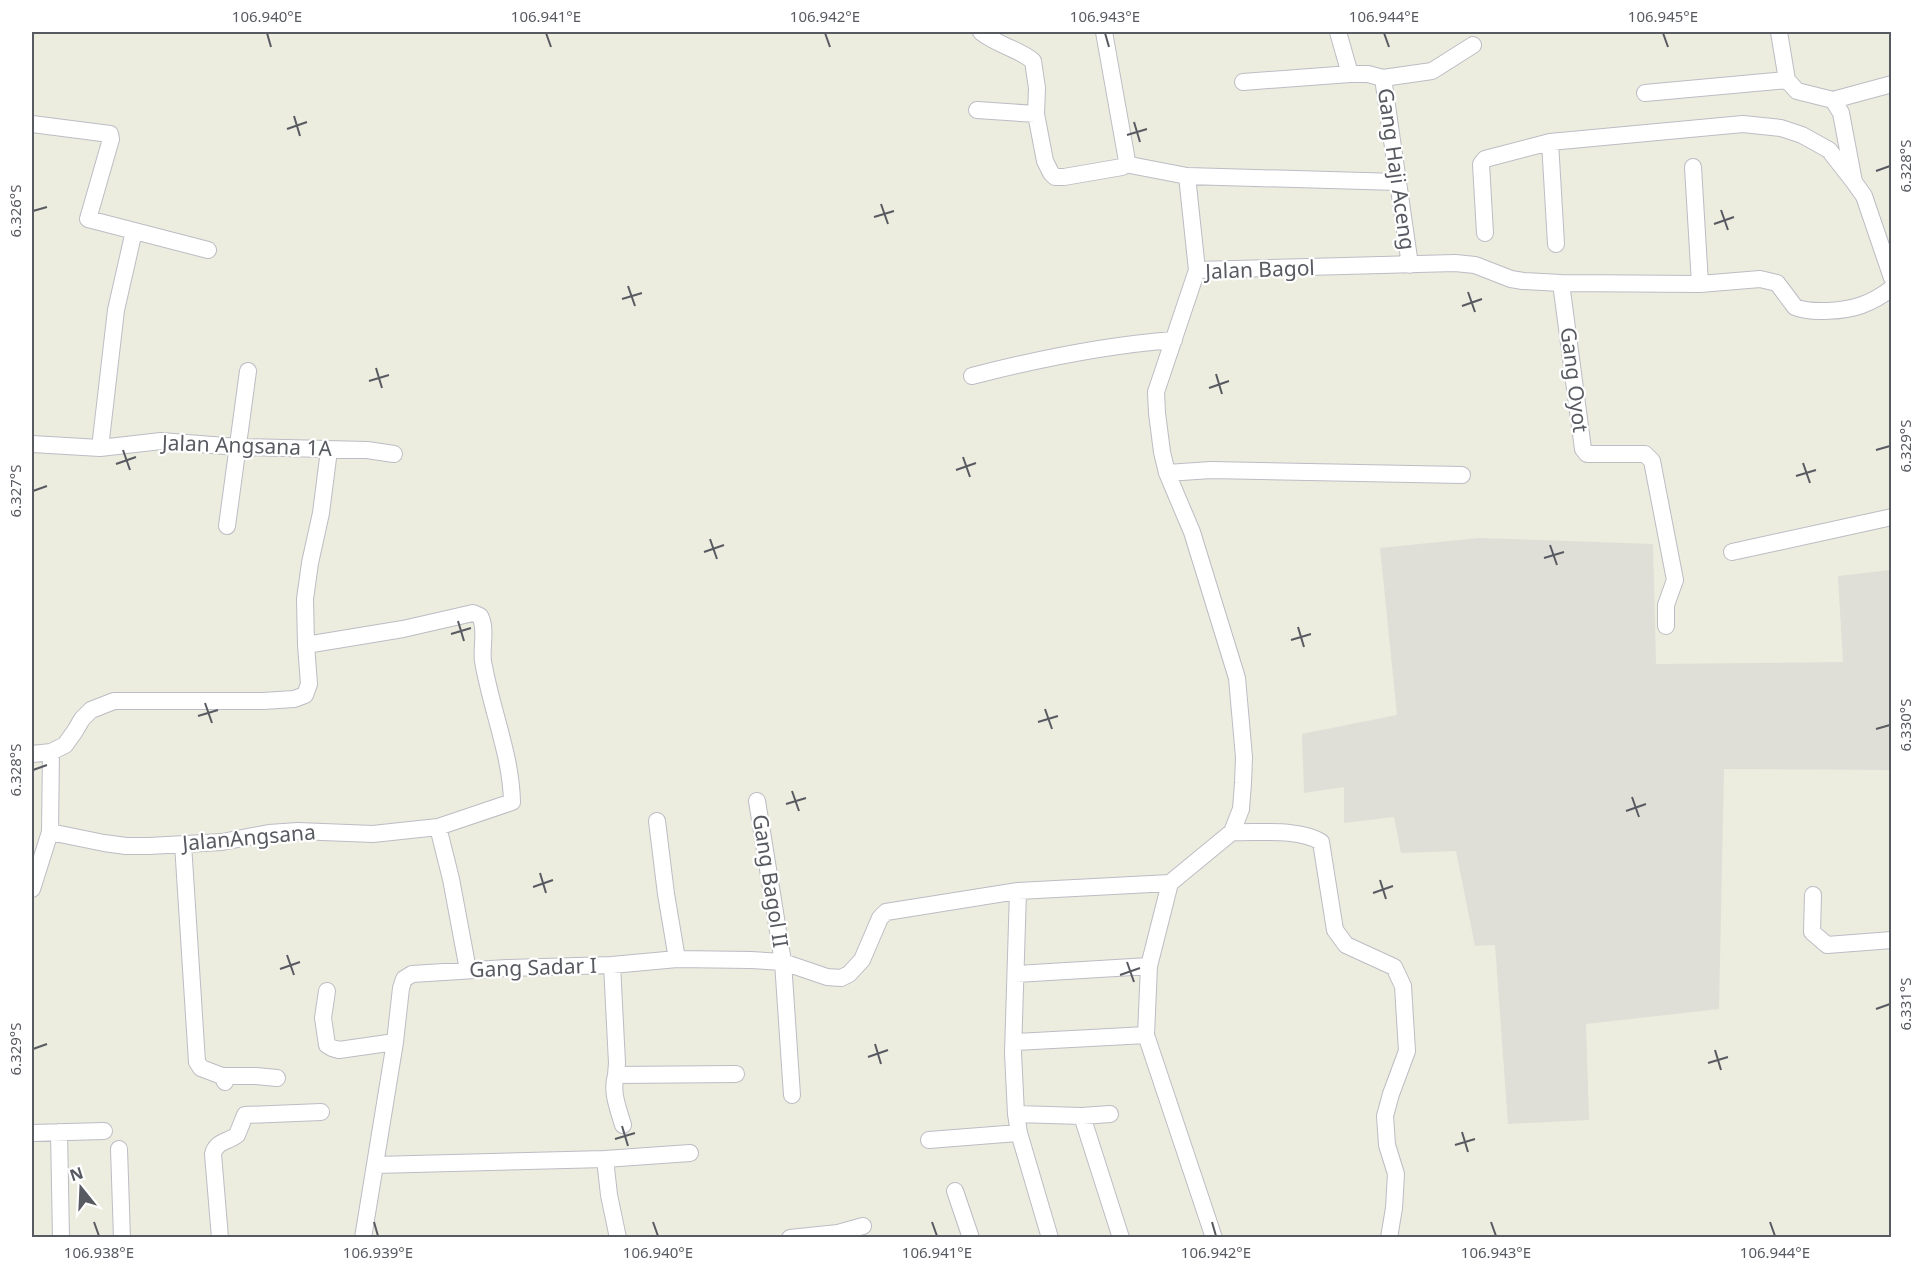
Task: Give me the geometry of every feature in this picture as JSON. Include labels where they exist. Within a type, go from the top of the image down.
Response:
[{"type":"street","points":[[981,32],[996,42],[1030,58],[1035,66],[1036,114],[1047,167],[1055,177],[1103,171],[1128,163],[1187,177],[1398,182]]},
{"type":"street","points":[[1104,32],[1125,157],[1128,163]]},
{"type":"street","name":"Gang Haji Aceng","points":[[1338,32],[1350,74],[1368,74],[1383,78],[1410,265]]},
{"type":"street","points":[[1779,32],[1787,80],[1797,90],[1833,100],[1892,84]]},
{"type":"street","points":[[1383,78],[1432,71],[1473,45]]},
{"type":"street","points":[[1243,82],[1350,74]]},
{"type":"street","points":[[1646,93],[1787,80]]},
{"type":"street","points":[[1833,100],[1841,113],[1854,182]]},
{"type":"street","points":[[977,110],[1036,114]]},
{"type":"street","points":[[32,123],[110,134],[111,139],[88,219],[208,250]]},
{"type":"street","points":[[1485,233],[1481,164],[1485,159],[1550,142],[1743,124],[1781,128],[1802,135],[1829,150],[1854,182],[1864,196],[1892,278]]},
{"type":"street","points":[[1550,142],[1556,244]]},
{"type":"street","points":[[1693,167],[1700,284]]},
{"type":"street","points":[[1187,177],[1197,270]]},
{"type":"street","points":[[100,448],[116,310],[134,231]]},
{"type":"street","name":"Jalan Bagol","points":[[1232,832],[1241,809],[1244,783],[1237,678],[1192,532],[1167,473],[1160,442],[1156,392],[1197,270],[1465,263],[1511,279],[1561,283],[1700,284],[1748,279],[1770,280],[1783,288],[1795,308],[1812,311],[1862,305],[1892,288]]},
{"type":"street","name":"Gang Oyot","points":[[1561,283],[1582,450],[1587,454],[1645,454],[1652,461],[1675,580],[1665,605],[1666,626]]},
{"type":"street","points":[[972,376],[1013,365],[1086,351],[1138,342],[1174,340]]},
{"type":"street","points":[[227,526],[248,371]]},
{"type":"street","name":"Jalan Angsana 1A","points":[[32,444],[100,448],[161,441],[238,447],[367,450],[394,454]]},
{"type":"street","points":[[32,754],[51,753],[64,745],[91,710],[114,701],[263,701],[294,699],[304,695],[309,684],[305,599],[310,562],[321,513],[329,450]]},
{"type":"street","points":[[1167,473],[1211,470],[1462,475]]},
{"type":"street","points":[[1732,552],[1892,517]]},
{"type":"street","name":"JalanAngsana","points":[[50,832],[126,846],[222,842],[269,833],[314,831],[373,834],[438,827],[512,802],[508,766],[483,660],[483,621],[480,616],[474,613],[403,630],[306,645]]},
{"type":"street","points":[[32,889],[50,832],[51,753]]},
{"type":"street","name":"Gang Bagol II","points":[[757,801],[783,962],[792,1095]]},
{"type":"street","points":[[657,821],[677,959]]},
{"type":"street","points":[[438,827],[451,879],[468,970]]},
{"type":"street","points":[[1214,1238],[1146,1035],[1149,966],[1170,884],[1232,832],[1297,834],[1313,837],[1321,842],[1335,930],[1346,945],[1394,967],[1400,977],[1403,986],[1407,1051],[1385,1116],[1387,1145],[1396,1174],[1389,1238]]},
{"type":"street","points":[[183,844],[197,1062],[201,1068],[223,1079],[256,1076],[277,1078]]},
{"type":"street","points":[[1050,1238],[1019,1133],[1016,1114],[1013,1059],[1018,891],[1170,884]]},
{"type":"street","name":"Gang Sadar I","points":[[363,1238],[395,1042],[401,988],[404,979],[412,974],[677,959],[783,962],[826,977],[841,978],[849,974],[862,960],[880,918],[894,911],[1018,891]]},
{"type":"street","points":[[1813,895],[1812,932],[1827,945],[1892,940]]},
{"type":"street","points":[[612,964],[617,1063],[613,1084],[615,1100],[623,1125]]},
{"type":"street","points":[[1016,974],[1149,966]]},
{"type":"street","points":[[327,991],[323,1018],[327,1045],[339,1050],[395,1042]]},
{"type":"street","points":[[1015,1042],[1146,1035]]},
{"type":"street","points":[[616,1075],[736,1074]]},
{"type":"street","points":[[220,1238],[214,1149],[219,1143],[237,1135],[245,1115],[321,1112]]},
{"type":"street","points":[[1016,1114],[1082,1116],[1110,1114]]},
{"type":"street","points":[[1082,1116],[1121,1238]]},
{"type":"street","points":[[32,1133],[104,1131]]},
{"type":"street","points":[[59,1132],[62,1238]]},
{"type":"street","points":[[929,1140],[1019,1133]]},
{"type":"street","points":[[119,1149],[122,1238]]},
{"type":"street","points":[[375,1165],[604,1159],[690,1153]]},
{"type":"street","points":[[604,1159],[618,1238]]},
{"type":"street","points":[[955,1191],[971,1238]]},
{"type":"street","points":[[793,1237],[838,1233],[863,1226]]},
{"type":"shaded area","points":[[1479,538],[1653,544],[1656,664],[1843,662],[1838,576],[1891,570],[1891,770],[1724,769],[1719,1009],[1586,1024],[1589,1120],[1508,1124],[1495,945],[1475,946],[1456,851],[1401,853],[1394,817],[1344,823],[1344,787],[1304,793],[1302,734],[1397,715],[1380,548]]}]
